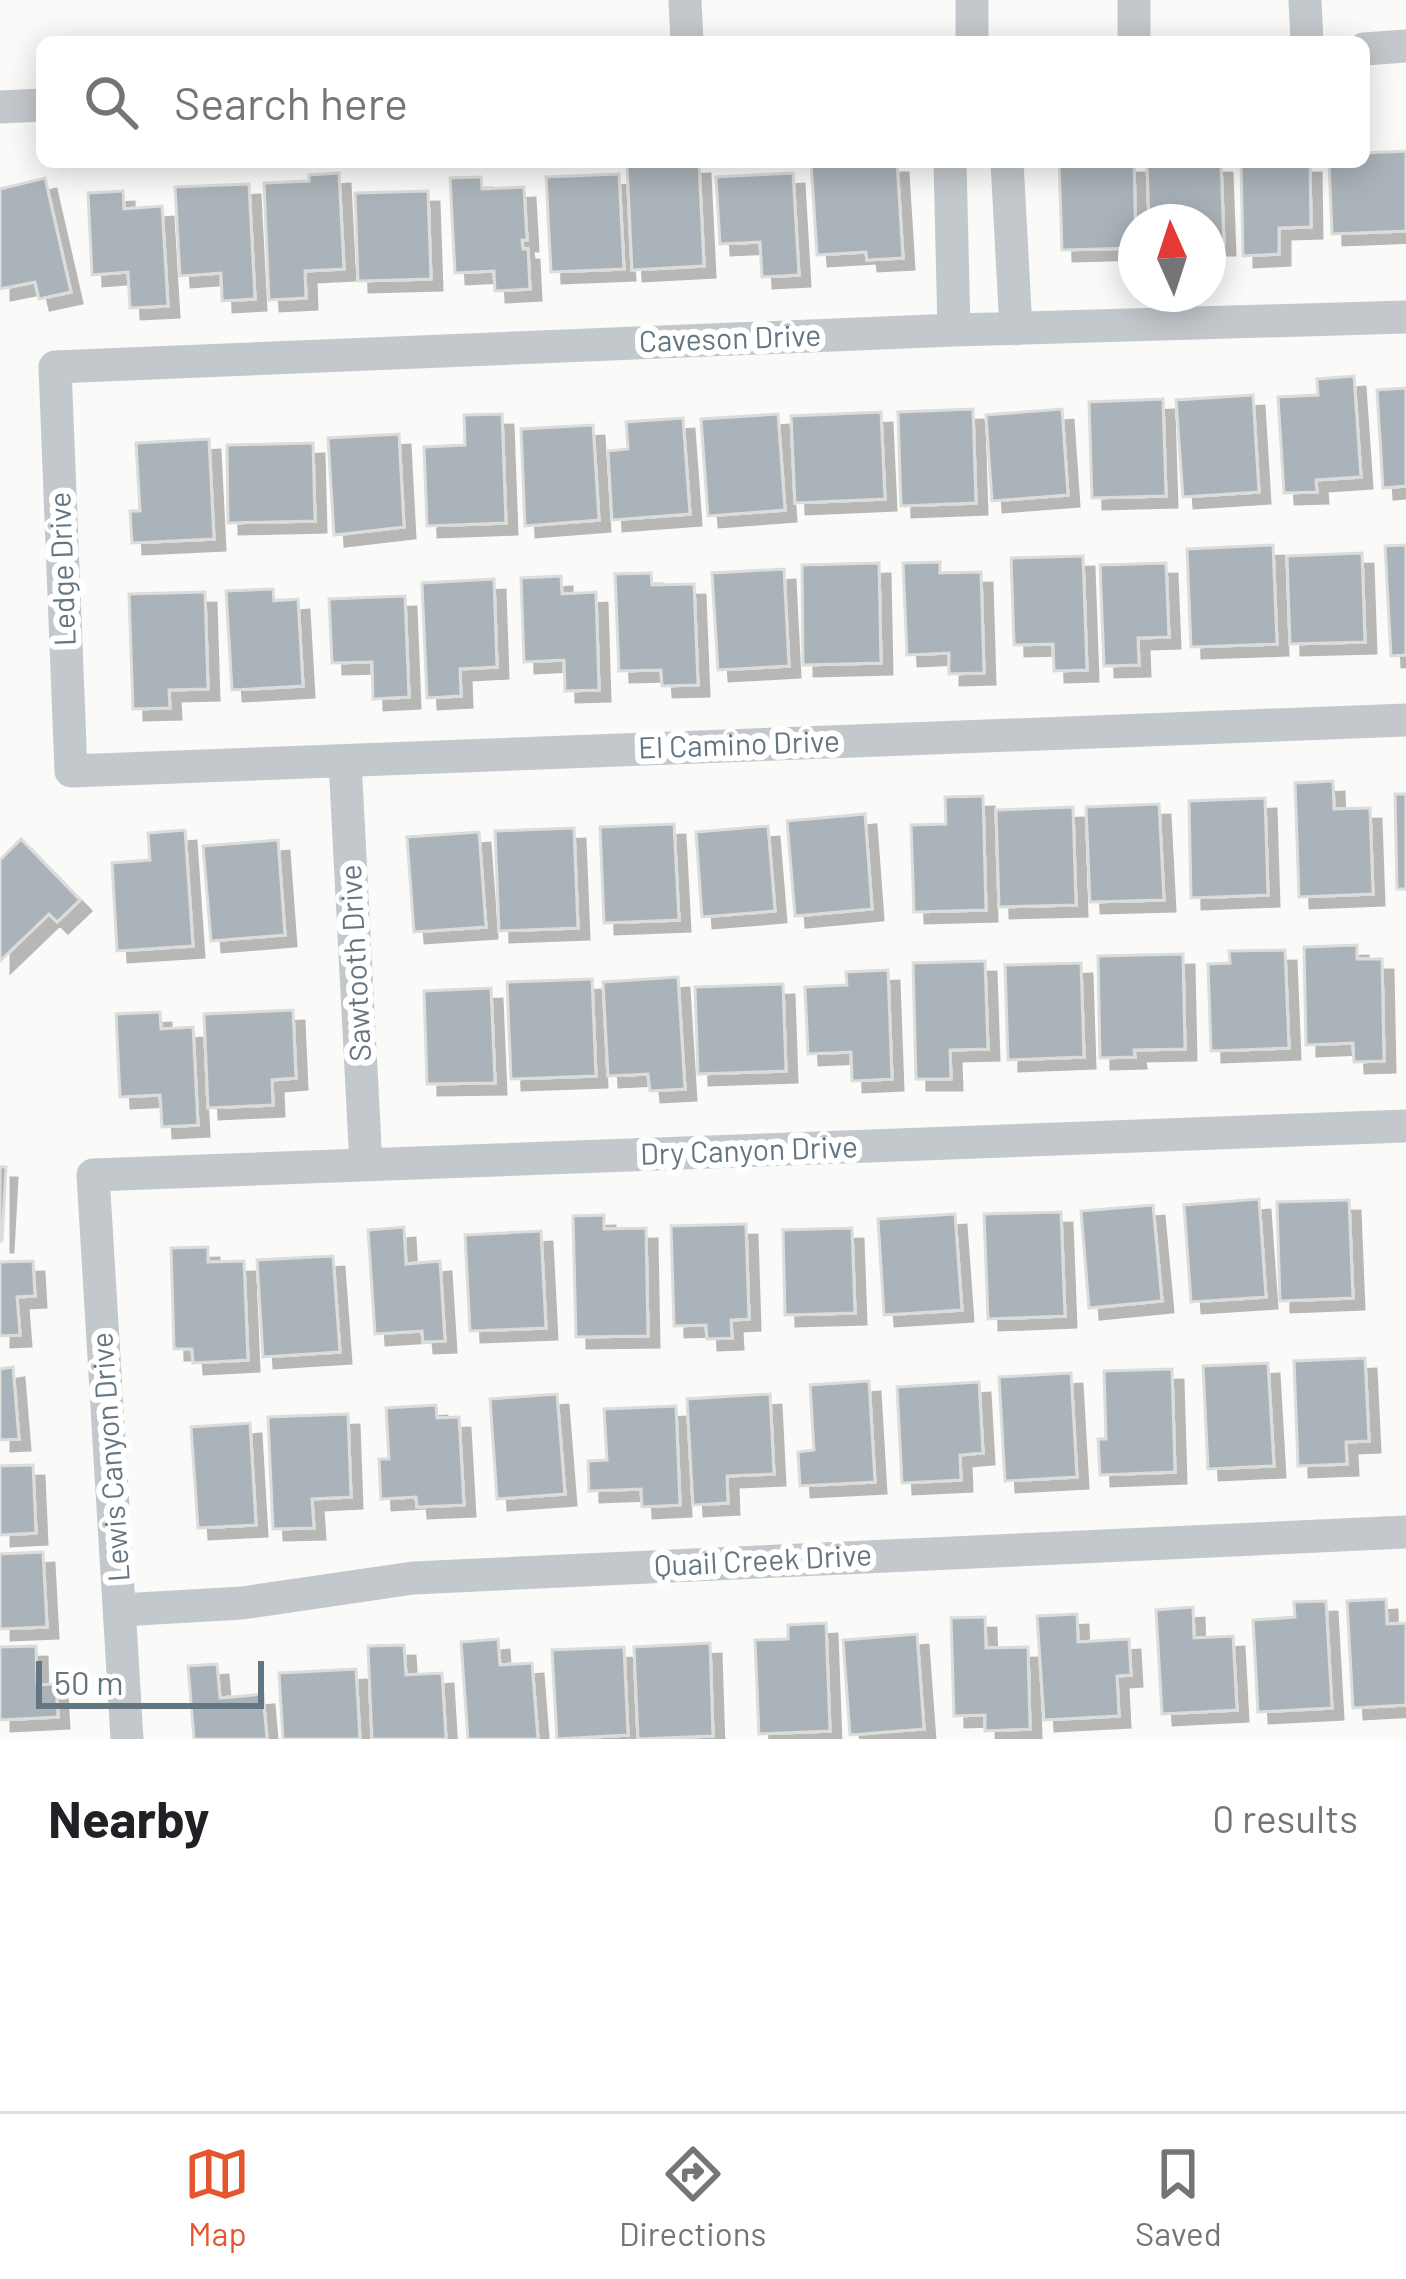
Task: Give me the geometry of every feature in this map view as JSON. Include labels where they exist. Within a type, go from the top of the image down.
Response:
[{"type":"street","points":[[686,0],[687,36]]},
{"type":"street","points":[[972,0],[972,36]]},
{"type":"street","points":[[1134,36],[1135,0]]},
{"type":"street","points":[[1305,0],[1307,36]]},
{"type":"street","points":[[1370,49],[1406,46]]},
{"type":"street","points":[[0,106],[36,105]]},
{"type":"street","points":[[950,168],[954,330]]},
{"type":"street","points":[[1006,168],[1016,328]]},
{"type":"street","name":"Caveson Drive","points":[[55,367],[1406,316]]},
{"type":"street","name":"Ledge Drive","points":[[55,367],[71,771]]},
{"type":"street","name":"El Camino Drive","points":[[71,771],[1406,720]]},
{"type":"street","name":"Sawtooth Drive","points":[[345,760],[366,1165]]},
{"type":"street","points":[[1406,1126],[1406,1153]]},
{"type":"street","name":"Dry Canyon Drive","points":[[92,1175],[1406,1126]]},
{"type":"street","name":"Lewis Canyon Drive","points":[[92,1175],[127,1739]]},
{"type":"street","name":"Quail Creek Drive","points":[[121,1610],[242,1603],[412,1578],[1406,1532]]},
{"type":"building","points":[[1406,151],[1406,231],[1332,234],[1329,168],[1370,168],[1370,153]]},
{"type":"building","points":[[627,168],[699,168],[704,266],[632,270]]},
{"type":"building","points":[[811,168],[897,168],[903,258],[867,260],[866,252],[817,255]]},
{"type":"building","points":[[1059,168],[1134,168],[1135,204],[1118,204],[1118,248],[1062,250]]},
{"type":"building","points":[[1147,168],[1221,168],[1223,204],[1148,204]]},
{"type":"building","points":[[1241,168],[1310,168],[1311,227],[1279,228],[1279,254],[1243,256]]},
{"type":"building","points":[[339,173],[344,269],[305,271],[306,298],[269,300],[264,183],[309,181],[309,175]]},
{"type":"building","points":[[793,173],[799,275],[762,277],[760,242],[720,244],[716,177]]},
{"type":"building","points":[[619,174],[624,269],[551,272],[546,177]]},
{"type":"building","points":[[481,177],[482,189],[524,187],[527,240],[522,240],[523,249],[528,249],[530,289],[495,291],[494,271],[455,273],[450,178]]},
{"type":"building","points":[[45,178],[71,292],[39,299],[35,282],[0,289],[0,189]]},
{"type":"building","points":[[249,184],[255,299],[222,301],[221,273],[180,276],[175,187]]},
{"type":"building","points":[[123,191],[124,209],[162,206],[168,306],[130,308],[128,272],[92,275],[88,193]]},
{"type":"building","points":[[428,191],[431,279],[358,281],[355,193]]},
{"type":"building","points":[[1354,376],[1361,477],[1316,480],[1317,492],[1284,493],[1278,397],[1318,395],[1317,379]]},
{"type":"building","points":[[1406,388],[1406,486],[1383,488],[1377,390]]},
{"type":"building","points":[[1253,395],[1259,492],[1183,497],[1176,400]]},
{"type":"building","points":[[1163,399],[1166,496],[1092,498],[1089,402]]},
{"type":"building","points":[[973,409],[976,503],[901,506],[898,412]]},
{"type":"building","points":[[1062,409],[1068,495],[992,501],[986,415]]},
{"type":"building","points":[[881,412],[885,499],[795,503],[791,416]]},
{"type":"building","points":[[502,414],[506,523],[427,526],[424,447],[465,445],[464,415]]},
{"type":"building","points":[[778,414],[785,510],[708,516],[701,419]]},
{"type":"building","points":[[683,418],[690,514],[612,520],[608,451],[628,449],[626,422]]},
{"type":"building","points":[[593,425],[599,520],[525,526],[521,429]]},
{"type":"building","points":[[399,434],[404,527],[334,535],[328,438]]},
{"type":"building","points":[[209,439],[214,539],[132,543],[130,511],[140,511],[136,443]]},
{"type":"building","points":[[313,443],[315,521],[228,523],[227,445]]},
{"type":"building","points":[[1273,545],[1277,644],[1191,647],[1187,549]]},
{"type":"building","points":[[1406,545],[1406,655],[1391,656],[1385,546]]},
{"type":"building","points":[[1362,553],[1365,642],[1290,644],[1287,556]]},
{"type":"building","points":[[1083,556],[1087,670],[1054,671],[1053,644],[1014,645],[1011,558]]},
{"type":"building","points":[[940,562],[940,573],[981,572],[984,673],[949,674],[949,653],[907,655],[903,563]]},
{"type":"building","points":[[879,563],[881,663],[803,665],[802,565]]},
{"type":"building","points":[[1166,563],[1169,637],[1138,638],[1139,665],[1104,666],[1100,565]]},
{"type":"building","points":[[784,569],[789,666],[718,670],[712,573]]},
{"type":"building","points":[[651,573],[652,585],[694,584],[698,685],[662,686],[661,670],[619,671],[615,574]]},
{"type":"building","points":[[561,576],[562,594],[596,592],[599,690],[565,691],[564,660],[524,662],[521,578]]},
{"type":"building","points":[[494,579],[497,667],[460,669],[461,696],[427,698],[422,583]]},
{"type":"building","points":[[273,589],[274,601],[298,599],[303,686],[232,690],[226,591]]},
{"type":"building","points":[[205,592],[208,689],[169,690],[170,708],[133,709],[129,594]]},
{"type":"building","points":[[405,596],[409,697],[373,699],[372,662],[332,663],[329,599]]},
{"type":"building","points":[[1333,781],[1334,809],[1370,808],[1373,894],[1299,897],[1295,783]]},
{"type":"building","points":[[1395,794],[1406,794],[1406,889],[1397,889]]},
{"type":"building","points":[[983,796],[986,910],[914,912],[911,825],[946,824],[945,797]]},
{"type":"building","points":[[1265,798],[1268,895],[1191,898],[1189,801]]},
{"type":"building","points":[[1159,804],[1164,900],[1090,902],[1086,807]]},
{"type":"building","points":[[1073,807],[1076,905],[999,907],[996,810]]},
{"type":"building","points":[[865,814],[872,909],[795,916],[787,821]]},
{"type":"building","points":[[674,824],[679,920],[604,923],[600,827]]},
{"type":"building","points":[[768,826],[775,911],[702,917],[696,832]]},
{"type":"building","points":[[574,828],[578,928],[499,931],[495,831]]},
{"type":"building","points":[[185,830],[193,946],[117,951],[112,863],[150,860],[148,833]]},
{"type":"building","points":[[479,832],[486,927],[414,932],[407,837]]},
{"type":"building","points":[[21,839],[80,900],[57,922],[49,914],[0,961],[0,860]]},
{"type":"building","points":[[278,840],[285,935],[211,941],[203,846]]},
{"type":"building","points":[[1357,945],[1357,959],[1382,959],[1384,1061],[1354,1062],[1353,1043],[1306,1045],[1304,947]]},
{"type":"building","points":[[1285,950],[1289,1048],[1211,1051],[1208,964],[1230,963],[1229,951]]},
{"type":"building","points":[[1183,954],[1185,1049],[1134,1050],[1135,1057],[1100,1058],[1098,956]]},
{"type":"building","points":[[985,961],[988,1049],[950,1050],[951,1079],[916,1079],[913,963]]},
{"type":"building","points":[[1081,963],[1084,1057],[1008,1060],[1005,965]]},
{"type":"building","points":[[888,970],[892,1079],[852,1081],[851,1052],[808,1054],[805,987],[847,985],[846,972]]},
{"type":"building","points":[[678,977],[685,1089],[650,1091],[648,1074],[608,1076],[603,982]]},
{"type":"building","points":[[592,979],[596,1076],[511,1079],[507,982]]},
{"type":"building","points":[[783,984],[786,1071],[698,1074],[695,987]]},
{"type":"building","points":[[491,988],[495,1083],[427,1084],[424,991]]},
{"type":"building","points":[[293,1010],[296,1078],[272,1080],[273,1105],[208,1108],[204,1014]]},
{"type":"building","points":[[160,1012],[161,1029],[193,1027],[198,1125],[162,1127],[160,1095],[120,1097],[116,1014]]},
{"type":"building","points":[[0,1167],[6,1167],[2,1241],[0,1241]]},
{"type":"building","points":[[1259,1199],[1266,1297],[1191,1302],[1184,1205]]},
{"type":"building","points":[[1349,1200],[1353,1298],[1280,1301],[1277,1202]]},
{"type":"building","points":[[1153,1205],[1162,1301],[1089,1308],[1081,1211]]},
{"type":"building","points":[[1061,1212],[1065,1316],[988,1319],[984,1214]]},
{"type":"building","points":[[955,1214],[962,1310],[884,1315],[878,1219]]},
{"type":"building","points":[[604,1215],[604,1229],[646,1228],[648,1336],[576,1337],[573,1216]]},
{"type":"building","points":[[746,1224],[749,1319],[731,1320],[732,1338],[707,1339],[706,1325],[674,1326],[671,1226]]},
{"type":"building","points":[[404,1227],[406,1264],[440,1261],[445,1341],[423,1342],[422,1331],[375,1334],[368,1230]]},
{"type":"building","points":[[852,1228],[855,1313],[785,1315],[783,1230]]},
{"type":"building","points":[[541,1231],[546,1328],[470,1331],[465,1235]]},
{"type":"building","points":[[208,1247],[208,1262],[244,1261],[248,1360],[193,1363],[192,1349],[174,1349],[171,1248]]},
{"type":"building","points":[[333,1256],[340,1352],[263,1357],[257,1260]]},
{"type":"building","points":[[33,1261],[35,1296],[17,1297],[20,1335],[0,1336],[0,1262]]},
{"type":"building","points":[[1365,1358],[1369,1441],[1346,1442],[1347,1464],[1298,1466],[1294,1361]]},
{"type":"building","points":[[1268,1363],[1274,1466],[1208,1469],[1203,1366]]},
{"type":"building","points":[[13,1367],[19,1439],[0,1440],[0,1369]]},
{"type":"building","points":[[1172,1369],[1175,1472],[1100,1475],[1098,1439],[1106,1439],[1104,1371]]},
{"type":"building","points":[[1071,1373],[1077,1477],[1005,1481],[999,1377]]},
{"type":"building","points":[[869,1381],[875,1482],[800,1486],[798,1452],[814,1450],[810,1385]]},
{"type":"building","points":[[979,1382],[983,1453],[960,1455],[961,1480],[902,1483],[897,1387]]},
{"type":"building","points":[[557,1394],[565,1494],[497,1499],[490,1399]]},
{"type":"building","points":[[770,1394],[774,1474],[727,1476],[728,1503],[693,1505],[687,1399]]},
{"type":"building","points":[[436,1405],[437,1418],[459,1417],[464,1505],[417,1507],[416,1497],[381,1499],[379,1459],[389,1459],[386,1408]]},
{"type":"building","points":[[676,1406],[680,1505],[642,1507],[641,1489],[589,1491],[588,1461],[607,1460],[604,1409]]},
{"type":"building","points":[[348,1414],[351,1497],[312,1499],[314,1528],[273,1529],[268,1417]]},
{"type":"building","points":[[250,1423],[256,1525],[198,1528],[191,1427]]},
{"type":"building","points":[[33,1465],[36,1533],[0,1535],[0,1466]]},
{"type":"building","points":[[43,1552],[47,1627],[0,1629],[0,1554]]},
{"type":"building","points":[[1386,1599],[1387,1624],[1406,1623],[1406,1705],[1353,1708],[1347,1601]]},
{"type":"building","points":[[1326,1601],[1332,1708],[1258,1712],[1253,1620],[1295,1617],[1294,1602]]},
{"type":"building","points":[[1193,1607],[1194,1638],[1233,1636],[1237,1710],[1162,1714],[1156,1610]]},
{"type":"building","points":[[1077,1614],[1078,1642],[1129,1639],[1131,1675],[1117,1676],[1119,1716],[1044,1720],[1037,1616]]},
{"type":"building","points":[[985,1617],[986,1648],[1028,1647],[1030,1729],[985,1731],[985,1715],[954,1716],[951,1618]]},
{"type":"building","points":[[826,1623],[830,1731],[759,1734],[755,1640],[788,1639],[788,1625]]},
{"type":"building","points":[[917,1634],[924,1729],[850,1735],[843,1640]]},
{"type":"building","points":[[498,1639],[500,1665],[532,1663],[538,1739],[468,1739],[461,1642]]},
{"type":"building","points":[[710,1643],[713,1736],[638,1739],[634,1647]]},
{"type":"building","points":[[404,1645],[406,1675],[442,1673],[446,1739],[372,1739],[368,1646]]},
{"type":"building","points":[[36,1646],[37,1685],[56,1684],[58,1717],[0,1720],[0,1647]]},
{"type":"building","points":[[624,1647],[628,1735],[557,1739],[552,1650]]},
{"type":"building","points":[[217,1664],[220,1698],[263,1694],[267,1739],[194,1739],[188,1666]]},
{"type":"building","points":[[356,1669],[360,1739],[283,1739],[279,1673]]}]
